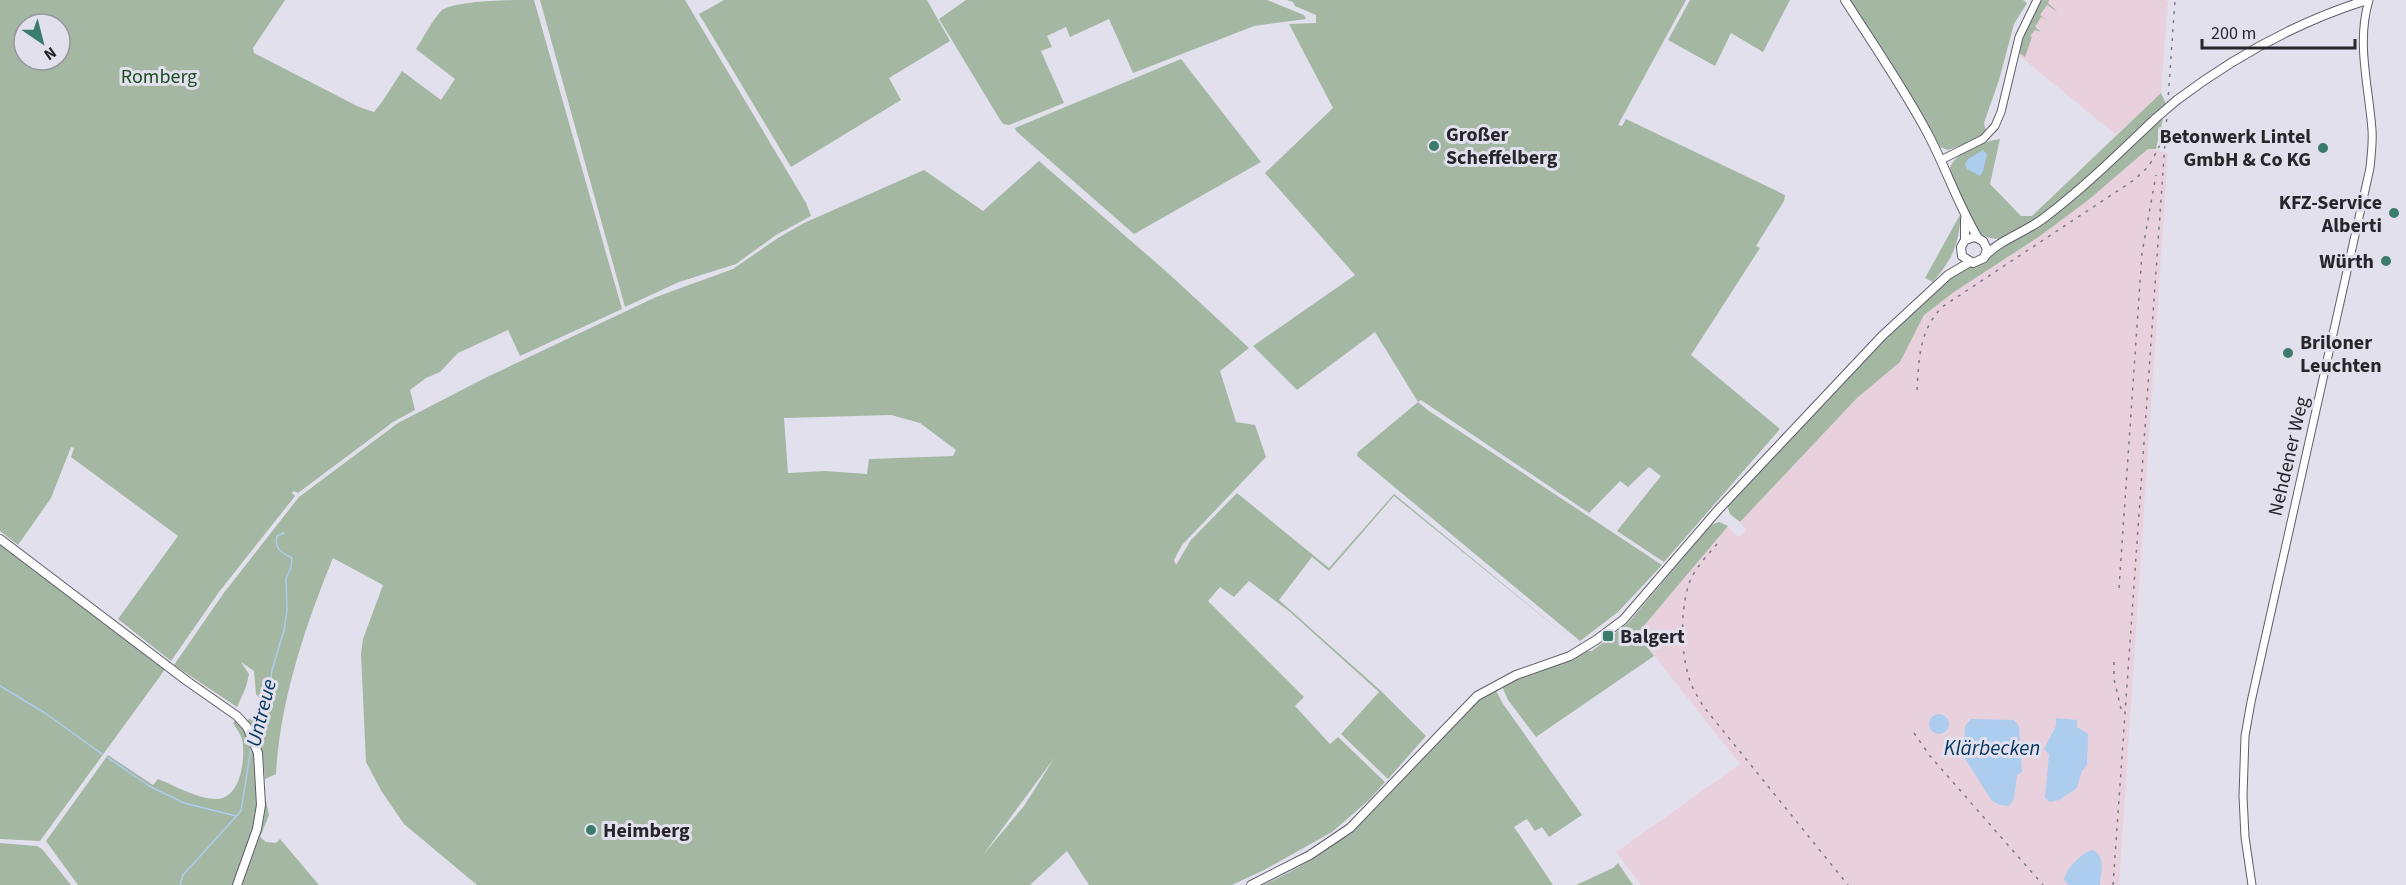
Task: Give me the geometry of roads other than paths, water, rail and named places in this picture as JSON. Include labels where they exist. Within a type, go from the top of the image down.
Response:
[{"type":"main road","points":[[1845,0],[1898,82],[1941,160],[1964,216],[1986,246],[1986,256]]},
{"type":"main road","points":[[1251,885],[1336,840],[1477,696],[1516,675],[1570,656],[1623,620],[1742,484],[1882,336],[1948,275],[1970,262],[1979,262],[2004,241],[2034,225],[2062,204],[2177,100],[2220,69],[2291,29],[2368,0]]},
{"type":"main road","points":[[1948,275],[1965,240],[1964,216]]},
{"type":"main road","points":[[1965,240],[1971,237],[2004,241]]},
{"type":"main road","points":[[1961,252],[1970,262]]},
{"type":"main road","points":[[0,539],[187,681],[237,716],[247,727],[255,743],[260,764],[260,814],[237,885]]},
{"type":"street","points":[[1941,160],[1983,139],[1995,126],[2001,112],[2019,37],[2037,0]]},
{"type":"street","name":"Nehdener Weg","points":[[2252,885],[2243,812],[2245,736],[2279,571],[2370,168],[2372,132],[2363,47],[2368,0]]},
{"type":"water","points":[[1983,150],[1987,154],[1980,176],[1967,169],[1965,164],[1968,159]]},
{"type":"water","points":[[1939,714],[1946,717],[1949,724],[1946,731],[1939,734],[1932,731],[1929,724],[1932,717]]},
{"type":"water","points":[[2056,718],[2077,720],[2077,727],[2088,734],[2087,765],[2082,771],[2077,788],[2059,800],[2050,802],[2045,798],[2049,754],[2044,749],[2056,726]]},
{"type":"water","name":"Klärbecken","points":[[1971,719],[2014,720],[2019,726],[2022,772],[2017,775],[2014,799],[2009,806],[1992,801],[1964,757],[1965,726]]},
{"type":"water","points":[[2093,850],[2101,861],[2100,885],[2068,885],[2064,879],[2068,870],[2080,857]]},
{"type":"waterway","name":"Untreue","points":[[257,739],[287,611],[286,578],[291,568],[292,558],[279,550],[276,540],[277,536],[284,533]]},
{"type":"waterway","points":[[0,686],[45,713],[102,754]]},
{"type":"waterway","name":"Untreue","points":[[180,885],[183,875],[241,811],[251,748]]},
{"type":"waterway","points":[[107,757],[149,786],[184,803],[236,816]]},
{"type":"railway","points":[[2113,885],[2175,0]]},
{"type":"railway","points":[[1917,390],[1920,356],[1925,336],[1934,316],[1942,307],[2134,180],[2149,166],[2161,143]]},
{"type":"railway","points":[[2119,588],[2142,253],[2156,175]]},
{"type":"railway","points":[[1717,544],[1693,575],[1685,598],[1683,647],[1691,684],[1703,706],[1848,885]]},
{"type":"railway","points":[[2114,662],[2114,679],[2121,709]]},
{"type":"railway","points":[[1914,733],[1930,756],[2043,885]]},
{"type":"place","name":"Großer Scheffelberg","points":[[1434,146]]},
{"type":"place","name":"Betonwerk Lintel GmbH & Co KG","points":[[2323,148]]},
{"type":"place","name":"KFZ-Service Alberti","points":[[2394,213]]},
{"type":"place","name":"Würth","points":[[2386,261]]},
{"type":"place","name":"Briloner Leuchten","points":[[2288,353]]},
{"type":"place","name":"Balgert","points":[[1608,636]]},
{"type":"place","name":"Heimberg","points":[[591,830]]},
{"type":"park label","name":"Romberg","points":[[159,76]]}]
